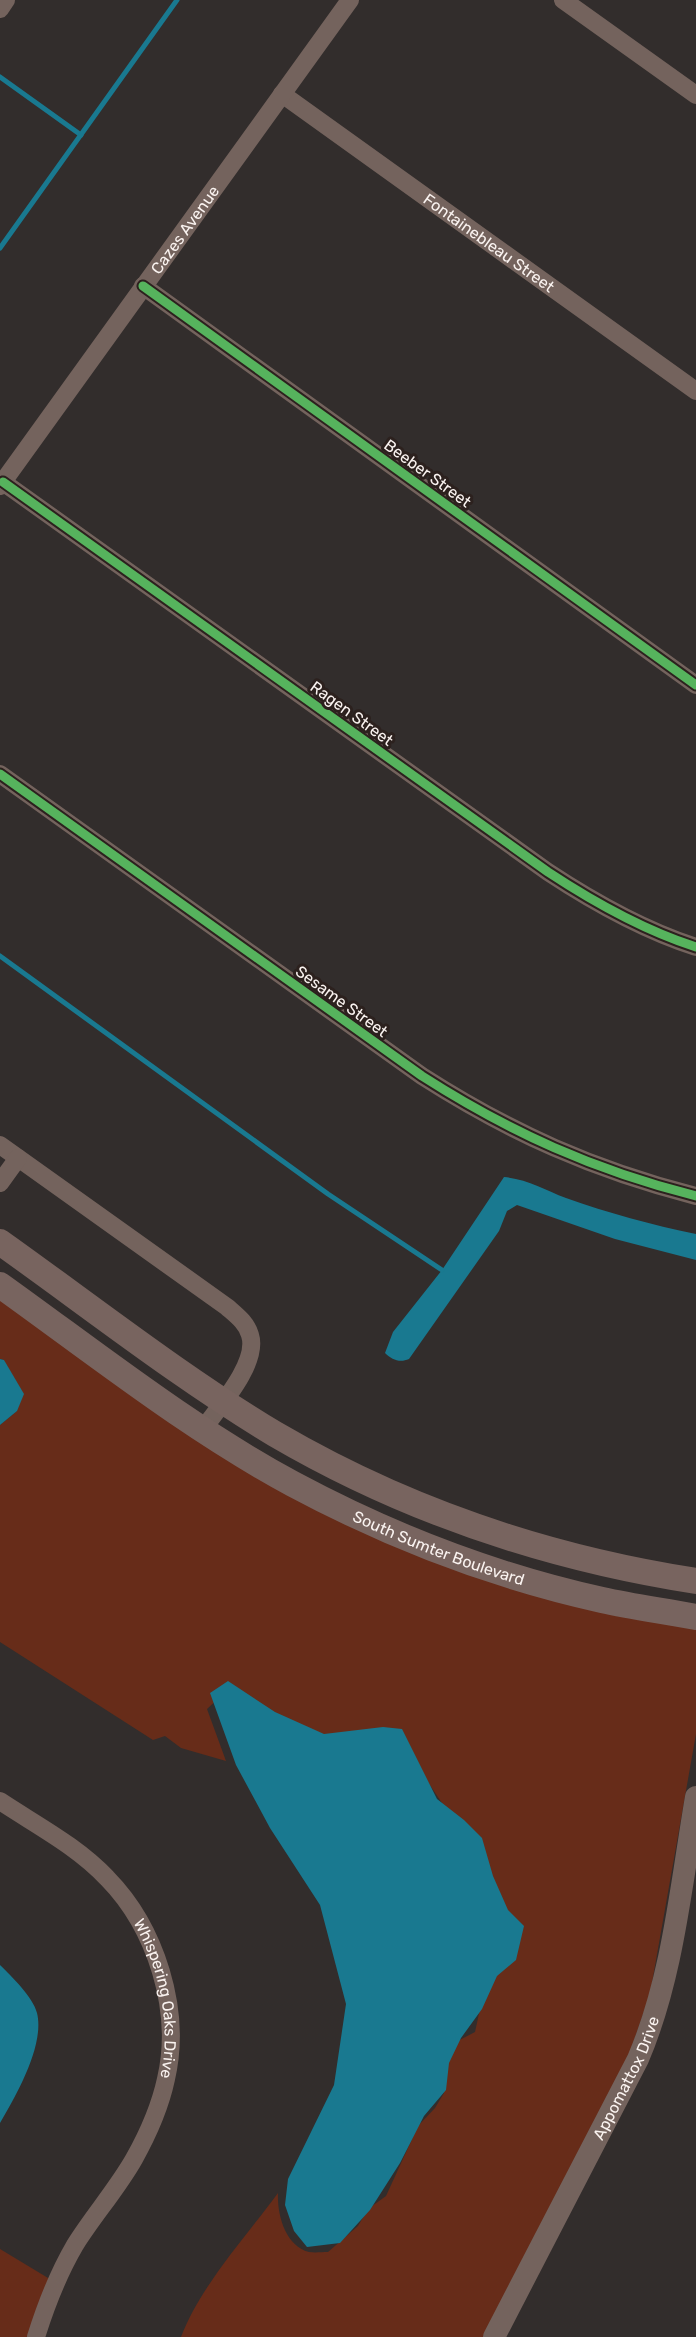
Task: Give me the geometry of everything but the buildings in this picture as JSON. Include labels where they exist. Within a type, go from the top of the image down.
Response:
[{"type":"main road","name":"South Sumter Boulevard","points":[[0,1242],[223,1401],[322,1459],[428,1509],[483,1530],[574,1557],[646,1573],[696,1581]]},
{"type":"main road","name":"South Sumter Boulevard","points":[[0,1285],[203,1429],[292,1484],[359,1517],[421,1544],[491,1569],[568,1592],[696,1617]]},
{"type":"street","points":[[0,9],[6,0]]},
{"type":"street","name":"Cazes Avenue","points":[[2,484],[350,0]]},
{"type":"street","points":[[563,0],[696,95]]},
{"type":"street","name":"Fontainebleau Street","points":[[282,94],[696,391]]},
{"type":"street","name":"Beeber Street","points":[[143,286],[696,685]]},
{"type":"street","name":"Ragen Street","points":[[2,484],[548,872],[630,921],[673,940],[696,947]]},
{"type":"street","name":"Sesame Street","points":[[0,774],[422,1077],[463,1103],[554,1149],[604,1169],[651,1185],[696,1196]]},
{"type":"street","points":[[0,1145],[226,1307],[243,1322],[251,1337],[250,1354],[244,1370],[203,1429]]},
{"type":"street","points":[[0,1183],[18,1158]]},
{"type":"street","name":"Appomattox Drive","points":[[494,2337],[638,2059],[652,2026],[670,1948],[696,1797]]},
{"type":"street","name":"Whispering Oaks Drive","points":[[0,1801],[86,1859],[108,1878],[120,1893],[140,1923],[156,1960],[165,1992],[170,2028],[166,2079],[146,2137],[122,2179],[75,2246],[54,2286],[36,2337]]},
{"type":"shaded area","points":[[0,1296],[288,1491],[696,1626],[696,1734],[650,1994],[629,2055],[483,2337],[181,2337],[212,2280],[278,2193],[281,2219],[288,2236],[301,2249],[309,2252],[328,2252],[358,2226],[368,2209],[386,2196],[418,2126],[435,2108],[444,2093],[444,2068],[448,2046],[475,2032],[486,1981],[444,1806],[403,1745],[350,1744],[221,1696],[207,1709],[226,1761],[181,1748],[165,1736],[153,1740],[0,1642],[0,1425],[17,1411],[4,1360],[0,1359]]},
{"type":"shaded area","points":[[0,2249],[58,2284],[33,2337],[0,2337]]},
{"type":"water","points":[[504,1177],[528,1182],[614,1214],[696,1234],[696,1260],[615,1239],[517,1205],[507,1211],[499,1231],[409,1359],[399,1361],[390,1357],[385,1353],[393,1332],[442,1270]]},
{"type":"water","points":[[0,1359],[4,1360],[24,1394],[17,1411],[0,1425]]},
{"type":"water","points":[[228,1681],[275,1712],[324,1734],[383,1727],[402,1729],[437,1799],[464,1820],[482,1838],[493,1876],[508,1910],[524,1926],[516,1960],[497,1976],[482,2009],[461,2038],[449,2063],[446,2090],[424,2116],[400,2163],[370,2210],[340,2243],[307,2247],[294,2231],[285,2205],[288,2179],[334,2085],[346,2004],[320,1905],[270,1828],[236,1765],[210,1693]]},
{"type":"water","points":[[0,1965],[31,2000],[37,2013],[38,2026],[37,2040],[28,2070],[0,2123]]},
{"type":"waterway","points":[[0,248],[177,0]]},
{"type":"waterway","points":[[0,77],[81,135]]},
{"type":"waterway","points":[[0,956],[328,1194],[442,1270]]},
{"type":"cycle path","points":[[143,286],[696,685]]},
{"type":"cycle path","points":[[3,482],[548,872],[620,915],[696,947]]},
{"type":"cycle path","points":[[0,774],[422,1076],[488,1115],[554,1148],[623,1174],[696,1196]]}]
